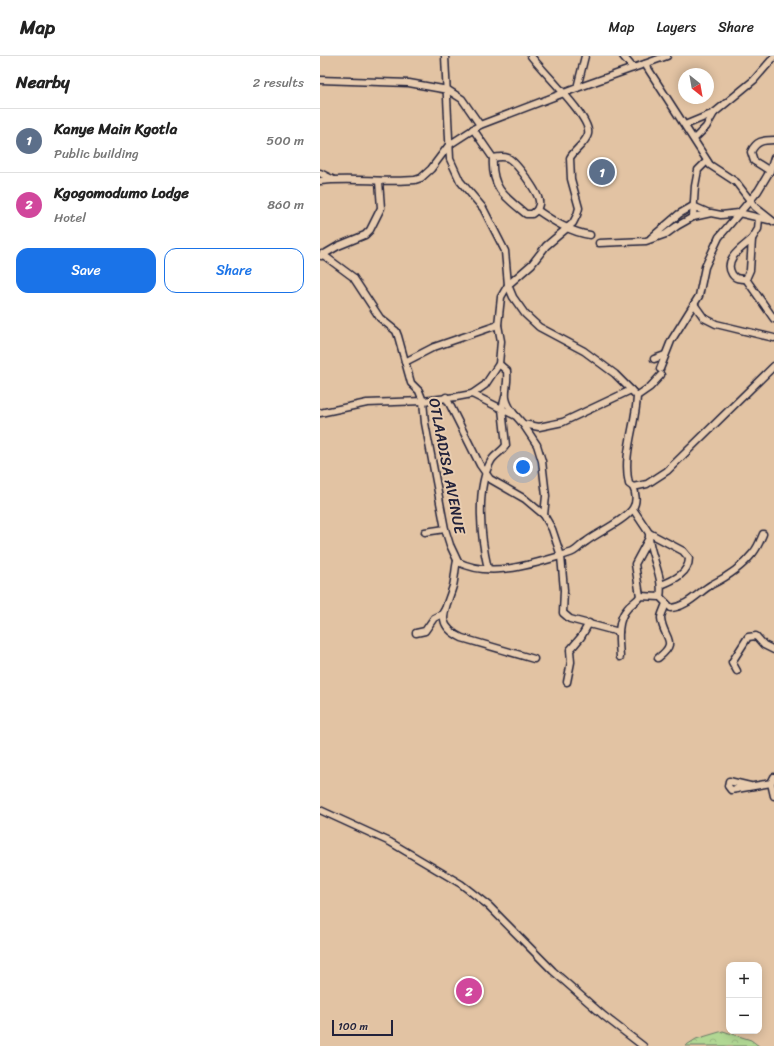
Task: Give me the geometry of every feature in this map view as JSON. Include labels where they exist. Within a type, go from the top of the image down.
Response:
[{"type":"street","points":[[445,56],[448,90],[449,145],[452,164],[460,181],[483,208],[505,251],[508,285],[514,297],[532,322],[547,332],[584,351],[615,374],[637,396],[636,410],[626,462],[628,484],[633,487],[636,496],[633,509],[627,515],[586,541],[576,551],[561,556],[523,566],[488,569],[476,568],[457,561],[453,585],[445,610],[444,622],[452,633],[534,659]]},
{"type":"street","points":[[320,413],[367,403],[423,401],[472,394],[485,385],[499,364],[500,341],[498,325],[500,300],[508,285],[532,264],[546,246],[566,227],[573,223],[579,208],[571,179],[570,158],[588,136],[589,131],[583,119],[564,93],[531,56]]},
{"type":"street","points":[[577,88],[585,56]]},
{"type":"street","points":[[623,56],[633,68]]},
{"type":"street","points":[[320,181],[332,179],[379,181],[421,178],[431,169],[449,145],[480,125],[500,116],[667,56]]},
{"type":"street","points":[[694,139],[706,127],[714,114],[754,80],[774,57]]},
{"type":"street","points":[[645,64],[685,124],[707,161],[714,168],[736,182],[750,201],[771,221]]},
{"type":"street","points":[[321,81],[409,82],[448,90],[462,99],[480,125]]},
{"type":"street","points":[[685,124],[714,114]]},
{"type":"street","points":[[473,130],[493,158],[494,178],[500,192],[526,214],[532,214],[537,210],[539,201],[537,195],[515,164],[505,157],[493,158]]},
{"type":"street","points":[[770,172],[754,161],[751,152],[758,142],[774,140]]},
{"type":"street","points":[[637,396],[650,387],[661,372],[665,355],[674,335],[699,296],[705,267],[719,237],[750,201],[770,172],[774,158]]},
{"type":"street","points":[[693,217],[698,170],[707,161]]},
{"type":"street","points":[[320,173],[332,179]]},
{"type":"street","points":[[321,256],[365,235],[370,230],[382,204],[379,181]]},
{"type":"street","points":[[693,206],[721,215],[739,213],[771,221]]},
{"type":"street","points":[[649,240],[693,206]]},
{"type":"street","points":[[537,210],[566,227],[590,235]]},
{"type":"street","points":[[599,243],[649,240],[666,234],[693,217],[711,213]]},
{"type":"street","points":[[746,278],[740,279],[734,277],[729,266],[729,262],[732,257],[752,239],[758,229],[759,218]]},
{"type":"street","points":[[673,220],[678,226]]},
{"type":"street","points":[[758,229],[771,221]]},
{"type":"street","points":[[746,278],[750,270],[752,239]]},
{"type":"street","name":"OTLAADISA AVENUE","points":[[321,256],[353,277],[380,318],[396,331],[412,384],[419,391],[423,401],[426,431],[444,529],[457,561]]},
{"type":"street","points":[[746,278],[774,320]]},
{"type":"street","points":[[694,304],[704,318],[716,324],[774,338]]},
{"type":"street","points":[[405,362],[434,348],[498,325]]},
{"type":"street","points":[[654,359],[665,355]]},
{"type":"street","points":[[488,569],[481,519],[482,489],[490,462],[506,445],[502,409],[506,397],[507,371],[499,364]]},
{"type":"street","points":[[633,487],[647,484],[666,471],[774,366]]},
{"type":"street","points":[[523,424],[539,427],[562,422],[631,390]]},
{"type":"street","points":[[472,394],[516,416]]},
{"type":"street","points":[[446,397],[486,475],[501,487],[525,499],[544,515],[552,529],[561,556],[564,590],[563,613],[566,617],[619,632]]},
{"type":"street","points":[[506,397],[516,416],[533,438],[541,453],[544,474],[544,515]]},
{"type":"street","points":[[533,438],[539,427]]},
{"type":"street","points":[[633,509],[649,535],[661,585],[660,597]]},
{"type":"street","points":[[425,532],[444,529]]},
{"type":"street","points":[[640,596],[660,597],[671,608],[679,606],[711,585],[719,582],[754,553],[763,534]]},
{"type":"street","points":[[649,535],[683,551],[689,558],[688,564],[682,574],[674,580],[661,585]]},
{"type":"street","points":[[620,658],[619,632],[623,615],[626,609],[638,600],[640,596],[635,564],[649,535]]},
{"type":"street","points":[[658,658],[668,649],[669,644],[661,618],[666,603]]},
{"type":"street","points":[[416,633],[425,631],[434,618],[442,614],[445,610]]},
{"type":"street","points":[[567,682],[570,650],[581,637],[589,623]]},
{"type":"street","points":[[737,671],[732,662],[748,637],[756,636],[764,645],[774,650]]},
{"type":"street","points":[[750,786],[770,783],[774,777]]},
{"type":"street","points":[[770,783],[774,796]]},
{"type":"street","points":[[320,810],[390,842],[460,884],[489,906],[553,971],[604,1016],[643,1046]]},
{"type":"green space","points":[[723,1031],[726,1032],[726,1034],[732,1034],[751,1040],[759,1046],[685,1046],[696,1039]]},
{"type":"place","name":"Kanye Main Kgotla","points":[[602,172]]},
{"type":"place","name":"Kgogomodumo Lodge","points":[[469,991]]}]
